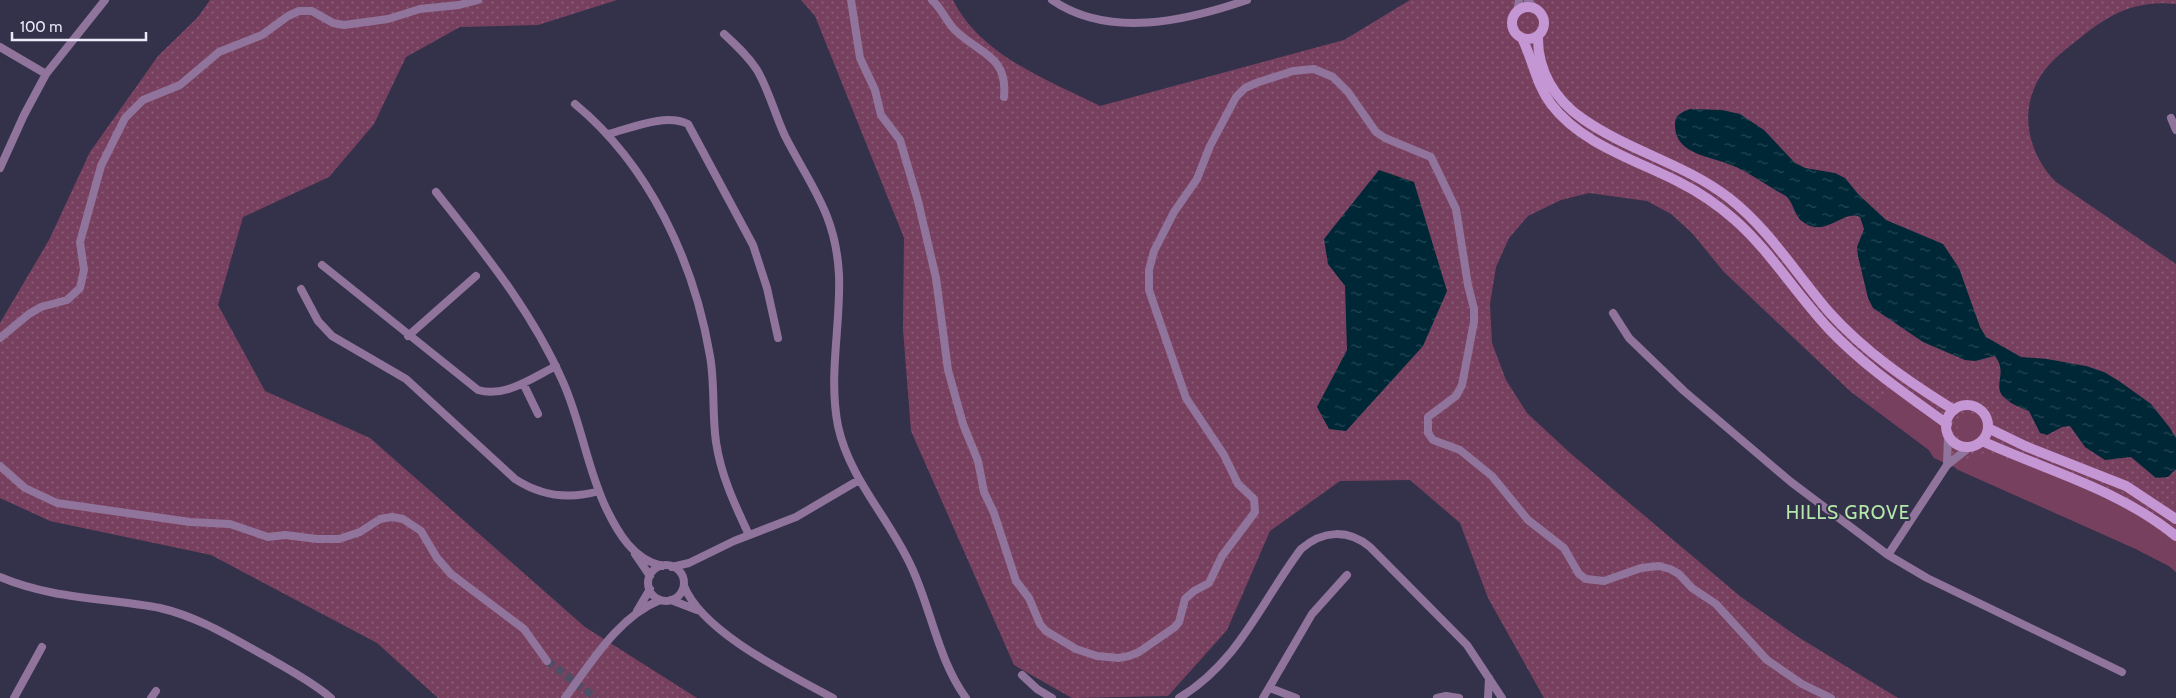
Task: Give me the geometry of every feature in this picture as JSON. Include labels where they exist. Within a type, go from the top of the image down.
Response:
[{"type":"street","points":[[0,168],[24,115],[46,74],[105,0]]},
{"type":"street","points":[[0,338],[29,314],[41,307],[67,300],[80,288],[84,270],[80,242],[100,166],[125,118],[143,100],[180,85],[219,52],[262,35],[299,11],[312,11],[333,23],[344,25],[388,19],[420,9],[459,6],[478,0]]},
{"type":"street","points":[[850,0],[860,58],[875,90],[881,115],[900,140],[925,228],[936,278],[948,370],[965,429],[978,462],[984,492],[994,514],[1016,581],[1029,598],[1040,624],[1046,630],[1076,648],[1097,656],[1119,658],[1139,652],[1175,627],[1179,622],[1185,599],[1209,582],[1222,556],[1255,512],[1254,499],[1238,484],[1224,455],[1186,398],[1149,290],[1149,270],[1154,252],[1174,212],[1198,179],[1210,146],[1236,97],[1245,88],[1256,83],[1293,71],[1314,69],[1333,77],[1342,84],[1376,132],[1385,138],[1431,157],[1456,209],[1474,309],[1474,322],[1462,385],[1452,400],[1428,417],[1428,433],[1434,440],[1460,450],[1492,476],[1528,520],[1564,548],[1579,574],[1586,579],[1604,581],[1641,568],[1659,566],[1670,569],[1679,574],[1692,588],[1716,604],[1767,660],[1802,684],[1830,698]]},
{"type":"street","points":[[932,0],[941,8],[954,29],[993,59],[1003,76],[1005,85],[1004,97]]},
{"type":"street","points":[[1052,0],[1064,8],[1091,18],[1144,22],[1201,15],[1247,0]]},
{"type":"street","points":[[1517,12],[1519,0]]},
{"type":"street","points":[[1522,38],[1532,39],[1543,30],[1544,21],[1540,13],[1531,4],[1517,12],[1513,18],[1513,28],[1522,38],[1544,94],[1565,120],[1583,134],[1681,183],[1722,210],[1759,244],[1806,303],[1842,343],[1895,388],[1947,424]]},
{"type":"street","points":[[724,34],[743,52],[757,71],[782,129],[815,187],[830,224],[837,256],[839,282],[834,379],[836,414],[847,455],[859,480],[894,533],[912,567],[950,669],[966,698]]},
{"type":"street","points":[[1538,36],[1538,53],[1543,69],[1555,92],[1568,107],[1591,124],[1694,175],[1730,199],[1776,245],[1818,299],[1846,329],[1889,366],[1954,410]]},
{"type":"street","points":[[0,47],[46,74]]},
{"type":"street","points":[[575,104],[608,134],[629,159],[648,188],[688,275],[703,322],[710,357],[716,440],[721,467],[731,498],[749,534]]},
{"type":"street","points":[[2171,118],[2176,130]]},
{"type":"street","points":[[608,134],[660,121],[680,120],[688,124],[748,234],[764,281],[778,338]]},
{"type":"street","points":[[436,192],[509,285],[529,316],[556,366],[576,415],[599,491],[618,530],[650,576],[650,589],[636,613],[616,633],[564,698]]},
{"type":"street","points":[[322,266],[335,274],[408,336],[478,390],[498,392],[523,383],[556,366]]},
{"type":"street","points":[[408,336],[476,276]]},
{"type":"street","points":[[301,289],[318,320],[332,336],[406,378],[515,479],[533,489],[553,495],[574,496],[599,491]]},
{"type":"street","points":[[1613,313],[1629,338],[1684,391],[1791,482],[1888,555],[1927,578],[2122,672]]},
{"type":"street","points":[[523,383],[538,414]]},
{"type":"street","points":[[1888,555],[1947,465],[1971,446],[1982,441],[1988,428],[1984,414],[1977,408],[1963,406],[1954,410],[1947,424],[1947,465]]},
{"type":"street","points":[[1988,428],[2025,446],[2126,486],[2176,519]]},
{"type":"street","points":[[1948,435],[1956,444],[1971,446]]},
{"type":"street","points":[[1982,441],[2110,494],[2146,514],[2176,536]]},
{"type":"street","points":[[0,466],[25,488],[57,503],[190,522],[225,524],[268,537],[285,535],[339,539],[360,532],[380,519],[392,517],[403,519],[420,531],[436,558],[451,574],[524,629],[547,661]]},
{"type":"street","points":[[634,552],[650,563],[662,566],[672,566],[694,561],[749,534],[796,517],[859,480]]},
{"type":"street","points":[[1179,698],[1201,684],[1228,658],[1302,549],[1317,538],[1335,534],[1354,537],[1370,547],[1457,634],[1490,678],[1502,698]]},
{"type":"street","points":[[671,600],[679,595],[694,561]]},
{"type":"street","points":[[650,576],[662,566]]},
{"type":"street","points":[[672,566],[680,572],[698,611]]},
{"type":"street","points":[[1262,698],[1270,688],[1312,614],[1347,575]]},
{"type":"street","points":[[0,577],[24,586],[53,593],[161,609],[192,618],[221,631],[302,677],[331,698]]},
{"type":"street","points":[[650,589],[660,600]]},
{"type":"street","points":[[636,613],[660,600],[671,600],[698,611],[751,651],[833,698]]},
{"type":"street","points":[[14,698],[42,647]]},
{"type":"street","points":[[1022,675],[1037,689],[1052,698]]},
{"type":"street","points":[[1488,698],[1490,678]]},
{"type":"street","points":[[1270,688],[1296,698]]},
{"type":"street","points":[[151,698],[156,691]]},
{"type":"street","points":[[1437,698],[1459,698]]},
{"type":"shaded area","points":[[210,0],[617,0],[538,25],[460,27],[406,57],[374,124],[329,177],[243,217],[218,305],[265,391],[370,438],[585,627],[697,698],[438,698],[377,643],[211,555],[50,521],[0,498],[0,323],[49,240],[90,152],[158,56],[198,17]]},
{"type":"shaded area","points":[[801,0],[953,0],[965,20],[980,37],[998,51],[1038,76],[1100,106],[1344,40],[1410,0],[2176,0],[2176,4],[2148,4],[2124,10],[2091,29],[2056,57],[2044,71],[2030,99],[2028,114],[2032,144],[2046,170],[2056,182],[2176,264],[2176,572],[2169,566],[2136,549],[1934,458],[1929,450],[1851,392],[1724,272],[1692,233],[1671,214],[1647,201],[1589,193],[1561,200],[1528,216],[1509,238],[1496,267],[1490,304],[1492,343],[1506,380],[1527,413],[1570,453],[1741,597],[1798,637],[1898,698],[1544,698],[1488,598],[1460,523],[1410,480],[1340,481],[1270,531],[1227,630],[1168,696],[1072,698],[1014,665],[911,431],[903,329],[904,238],[815,16]]},
{"type":"shaded area","points":[[1892,390],[1940,424],[1948,442],[1947,463],[1934,458],[1929,450],[1875,409]]},
{"type":"shaded area","points":[[1971,415],[1980,419],[1984,428],[1980,437],[1971,441],[1962,437],[1958,428],[1962,419]]},
{"type":"shaded area","points":[[1989,452],[2098,493],[2128,508],[2176,543],[2176,572],[2169,566],[2136,549],[1956,469],[1963,460]]},
{"type":"water","points":[[1690,109],[1722,110],[1740,114],[1764,130],[1794,162],[1805,168],[1835,173],[1845,178],[1858,194],[1886,220],[1943,244],[1959,268],[1980,327],[1986,337],[2021,357],[2047,359],[2086,366],[2104,372],[2119,381],[2151,404],[2170,428],[2176,438],[2176,469],[2168,477],[2156,478],[2131,457],[2105,460],[2085,447],[2070,426],[2062,427],[2047,435],[2040,433],[2029,411],[2013,404],[2004,398],[2000,392],[2001,372],[1995,356],[1975,361],[1965,360],[1923,342],[1873,308],[1868,298],[1858,256],[1857,247],[1864,229],[1860,217],[1847,217],[1827,226],[1811,226],[1800,219],[1786,196],[1742,170],[1688,149],[1676,135],[1675,121],[1680,114]]},
{"type":"water","points":[[1379,170],[1414,182],[1447,291],[1423,346],[1346,431],[1329,429],[1317,407],[1347,350],[1345,286],[1328,264],[1324,239]]},
{"type":"tunnel","points":[[547,661],[596,698]]},
{"type":"district","name":"HILLS GROVE","points":[[1848,512]]}]
